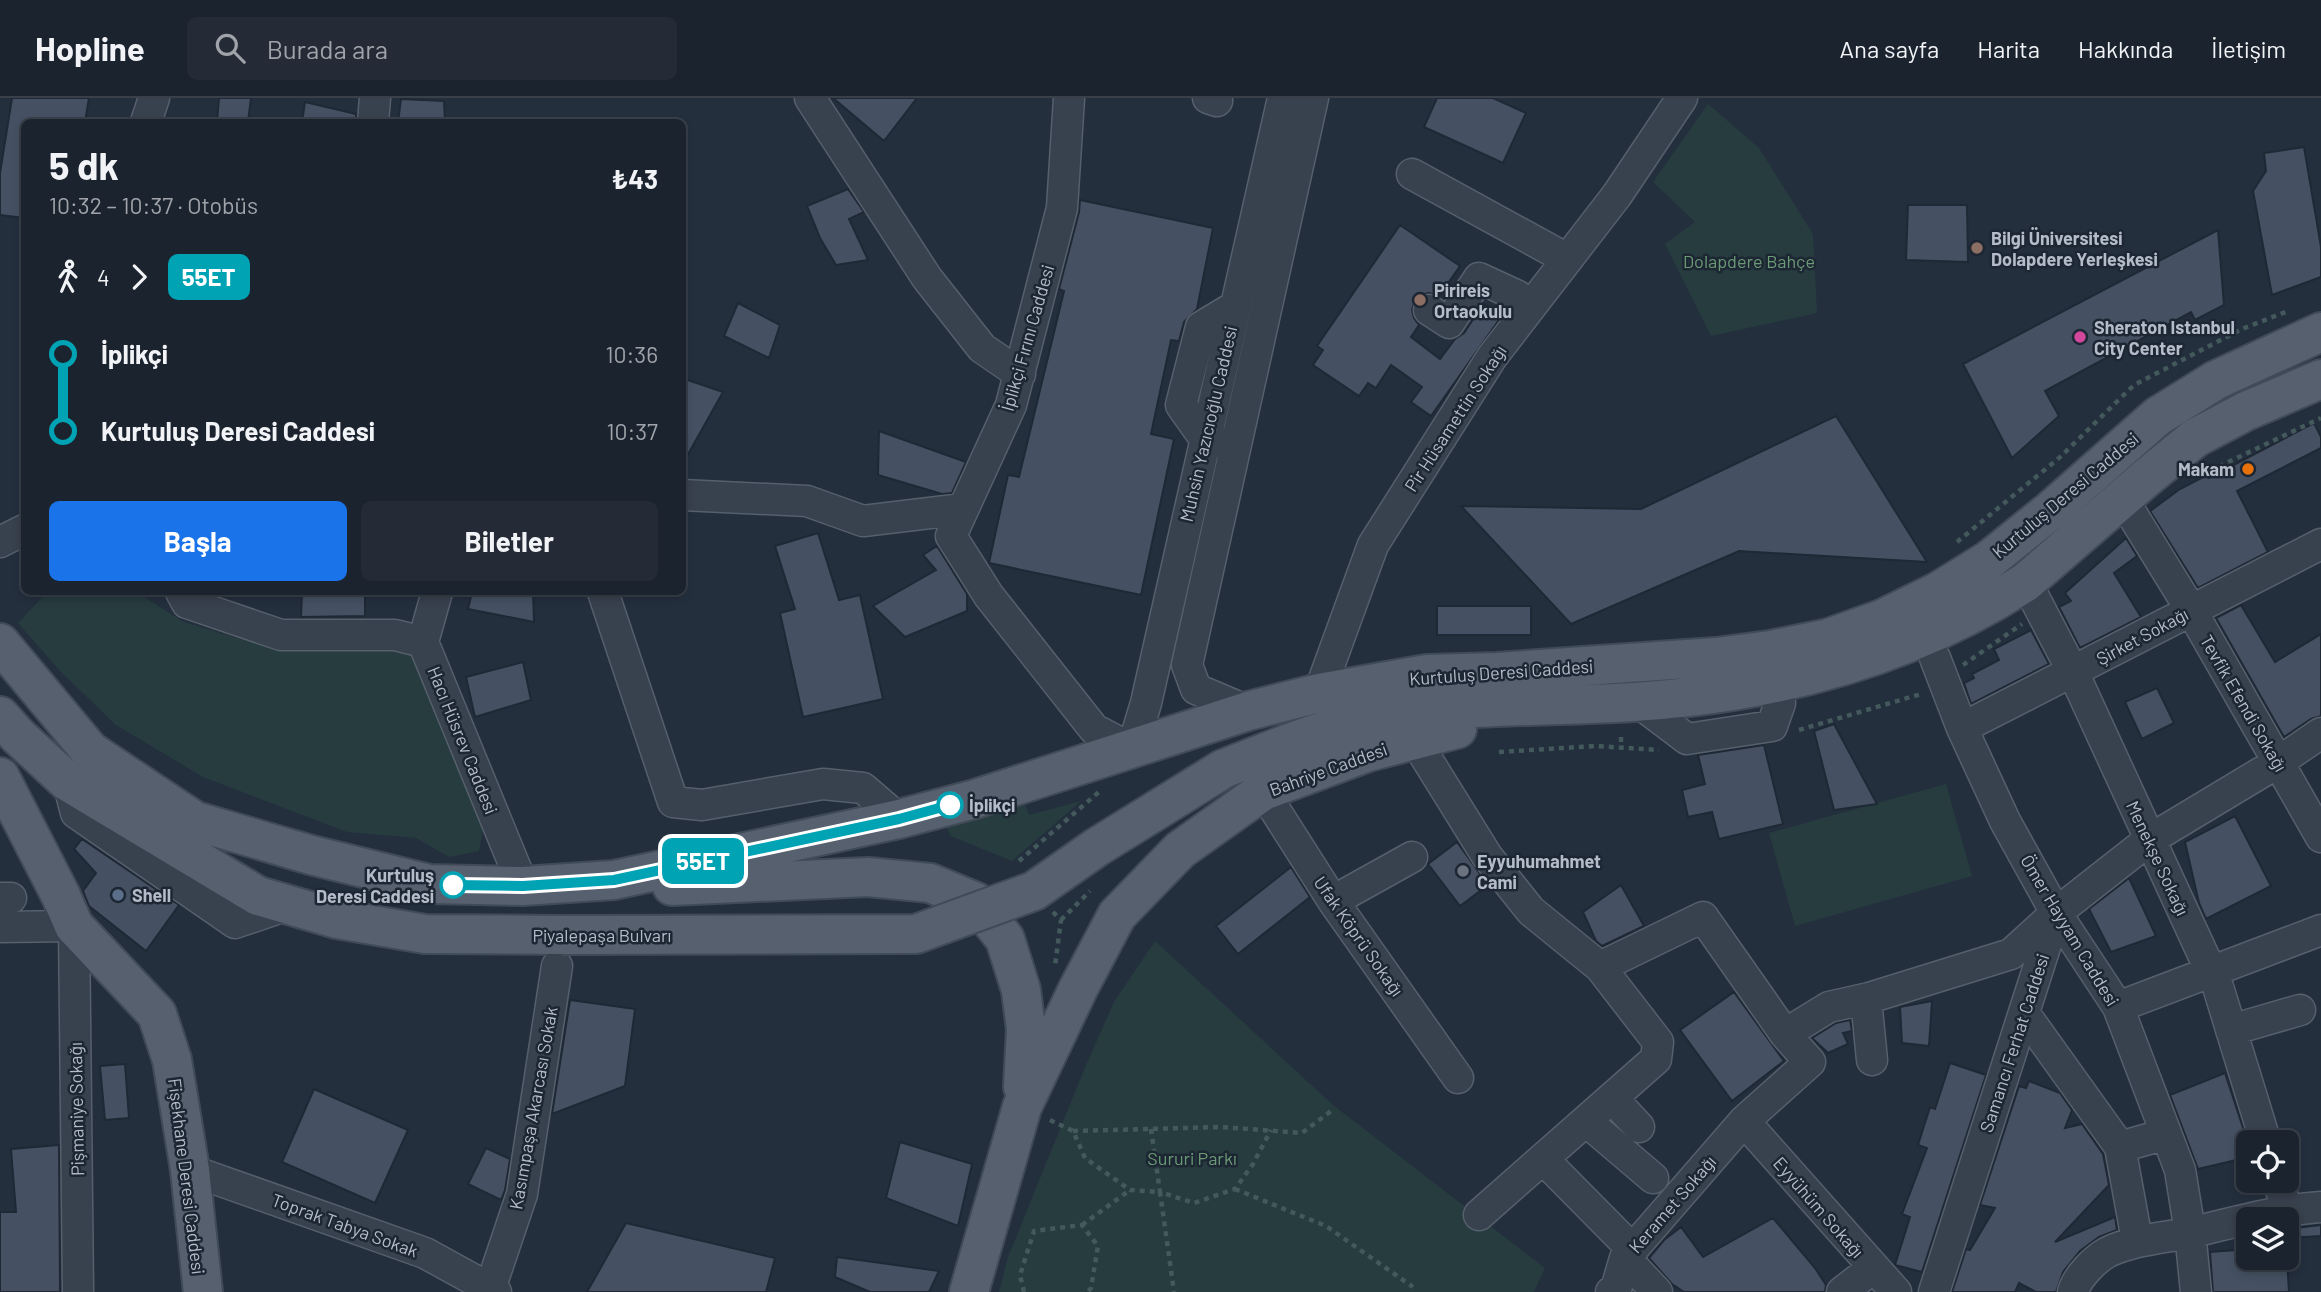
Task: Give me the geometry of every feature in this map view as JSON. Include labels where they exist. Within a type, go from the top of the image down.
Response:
[{"type":"main road","name":"Kurtuluş Deresi Caddesi","points":[[614,880],[899,819],[975,799],[1248,711],[1319,693],[1427,674],[1703,658],[1770,650],[1829,638],[1872,623],[1939,591],[1989,560],[2050,511],[2158,416],[2310,319]]},
{"type":"main road","name":"Kurtuluş Deresi Caddesi","points":[[1223,769],[1295,741],[1367,720],[1444,710],[1654,700],[1786,682],[1866,660],[1915,641],[2017,588],[2195,438],[2246,411],[2318,387]]},
{"type":"main road","points":[[1654,700],[1744,705],[1780,703],[1817,698],[1879,680],[1935,659],[1975,635],[1994,617],[2017,588]]},
{"type":"main road","points":[[0,643],[90,751],[195,821],[311,855],[429,884],[523,886],[614,880]]},
{"type":"main road","name":"Bahriye Caddesi","points":[[969,1292],[1022,1107],[1078,989],[1117,915],[1180,850],[1263,792],[1368,752],[1471,726],[1499,708]]},
{"type":"main road","name":"Piyalepaşa Bulvarı","points":[[0,716],[68,782],[258,896],[337,919],[560,951],[916,933],[973,915],[1034,891],[1097,847],[1223,769]]},
{"type":"main road","name":"Fişekhane Deresi Caddesi","points":[[0,777],[74,926],[157,1014],[172,1060],[190,1170],[202,1292]]},
{"type":"main road","name":"Bahriye Caddesi","points":[[614,880],[679,886],[867,877],[930,883],[976,902],[1005,939],[1021,990],[1026,1029],[1022,1107]]},
{"type":"street","points":[[147,119],[154,98]]},
{"type":"street","points":[[373,119],[375,98]]},
{"type":"street","points":[[810,98],[927,278],[982,348],[1020,374]]},
{"type":"street","name":"İplikçi Fırını Caddesi","points":[[1069,98],[1062,208],[1020,374],[1011,405],[951,536],[989,596],[1094,729],[1132,749]]},
{"type":"street","points":[[1209,98],[1217,101],[1217,98]]},
{"type":"street","name":"Muhsin Yazıcıoğlu Caddesi","points":[[1132,749],[1146,703],[1283,98]]},
{"type":"street","name":"Muhsin Yazıcıoğlu Caddesi","points":[[1186,665],[1313,98]]},
{"type":"street","name":"Pir Hüsamettin Sokağı","points":[[1319,693],[1373,545],[1492,357],[1617,195],[1682,98]]},
{"type":"street","points":[[1412,174],[1567,260]]},
{"type":"street","points":[[1429,310],[1449,323],[1479,278],[1518,296],[1526,312]]},
{"type":"street","points":[[1236,306],[1264,316]]},
{"type":"street","points":[[1205,439],[1235,445]]},
{"type":"street","points":[[686,495],[807,501],[863,521],[963,509]]},
{"type":"street","name":"Tevfik Efendi Sokağı","points":[[2122,498],[2191,610],[2321,837]]},
{"type":"street","points":[[0,542],[21,532]]},
{"type":"street","name":"Şirket Sokağı","points":[[1962,727],[2321,544]]},
{"type":"street","name":"Menekşe Sokağı","points":[[2017,588],[2073,672],[2218,987],[2262,1130]]},
{"type":"street","points":[[183,595],[187,603],[281,635],[395,635],[423,642],[436,595]]},
{"type":"street","points":[[604,595],[673,802],[702,805],[823,784],[863,788],[899,819]]},
{"type":"street","name":"Hacı Hüsrev Caddesi","points":[[423,642],[523,886]]},
{"type":"street","name":"Ömer Hayyam Caddesi","points":[[1935,659],[1962,727],[2005,821],[2056,913],[2119,1007],[2180,1170],[2196,1292]]},
{"type":"street","points":[[1152,668],[1157,678],[1170,684],[1183,678],[1186,665]]},
{"type":"street","points":[[1186,665],[1196,690],[1248,711]]},
{"type":"street","points":[[2056,913],[2149,840],[2277,763],[2321,733]]},
{"type":"street","points":[[1415,740],[1494,865],[1531,911],[1600,967],[1658,1042],[1656,1059],[1479,1215]]},
{"type":"street","name":"Ufak Köprü Sokağı","points":[[1263,792],[1333,901],[1458,1078]]},
{"type":"street","points":[[1333,901],[1412,857]]},
{"type":"street","name":"Samancı Ferhat Caddesi","points":[[1786,1034],[1829,1006],[1868,998],[2011,954],[2056,913]]},
{"type":"street","name":"Samancı Ferhat Caddesi","points":[[1934,1292],[2056,913]]},
{"type":"street","points":[[1600,967],[1703,918],[1786,1034]]},
{"type":"street","points":[[0,927],[74,926]]},
{"type":"street","name":"Pişmaniye Sokağı","points":[[74,926],[78,1292]]},
{"type":"street","points":[[2119,1007],[2210,970],[2321,930]]},
{"type":"street","name":"Kasımpaşa Akarcası Sokak","points":[[493,1290],[522,1194],[560,951]]},
{"type":"street","points":[[1868,998],[1872,1060]]},
{"type":"street","points":[[2231,1030],[2300,1010]]},
{"type":"street","points":[[2024,1013],[2120,1147],[2137,1240]]},
{"type":"street","name":"Keramet Sokağı","points":[[1611,1292],[1616,1289],[1629,1254],[1744,1121],[1810,1062],[1786,1034]]},
{"type":"street","points":[[1612,1098],[1639,1127]]},
{"type":"street","points":[[1586,1121],[1653,1178]]},
{"type":"street","name":"Eyyühüm Sokağı","points":[[1744,1121],[1896,1292]]},
{"type":"street","points":[[2120,1147],[2166,1134]]},
{"type":"street","points":[[1543,1159],[1629,1254],[1657,1292]]},
{"type":"street","name":"Toprak Tabya Sokak","points":[[190,1170],[425,1253],[493,1290]]},
{"type":"street","points":[[2073,1292],[2074,1286],[2106,1253],[2137,1240],[2190,1232],[2283,1195],[2321,1207]]},
{"type":"street","points":[[1842,1292],[1872,1268]]},
{"type":"path","points":[[1948,549],[2059,458],[2134,385],[2242,328],[2310,319]]},
{"type":"path","points":[[1621,737],[1622,748]]},
{"type":"path","points":[[1022,1107],[1073,1131],[1221,1127],[1302,1133],[1331,1111]]},
{"type":"path","points":[[1151,1129],[1174,1292]]},
{"type":"path","points":[[1073,1131],[1085,1158],[1130,1190],[1160,1192],[1194,1203],[1235,1189],[1253,1164],[1271,1130]]},
{"type":"path","points":[[1235,1189],[1326,1226],[1413,1287]]},
{"type":"path","points":[[1024,1292],[1020,1275],[1034,1231],[1082,1225],[1130,1190]]},
{"type":"path","points":[[1082,1225],[1098,1246],[1088,1292]]},
{"type":"green space","name":"Dolapdere Bahçe","points":[[1708,104],[1759,148],[1813,234],[1817,313],[1711,336],[1665,244],[1695,222],[1653,182]]},
{"type":"green space","points":[[44,595],[141,595],[184,622],[270,648],[410,647],[484,823],[479,851],[449,857],[416,838],[347,832],[203,777],[116,725],[61,672],[18,623]]},
{"type":"green space","points":[[1946,784],[1972,876],[1795,926],[1769,833]]},
{"type":"green space","points":[[1081,801],[1012,861],[951,836],[946,826],[1025,805],[1029,815]]},
{"type":"green space","name":"Sururi Parkı","points":[[1155,941],[1333,1105],[1545,1268],[1534,1292],[999,1292],[1008,1257],[1114,1002]]},
{"type":"building","points":[[12,98],[89,98],[86,119],[21,119],[21,218],[0,215],[0,173]]},
{"type":"building","points":[[219,98],[251,98],[248,119],[217,119]]},
{"type":"building","points":[[833,98],[917,98],[884,141]]},
{"type":"building","points":[[1437,98],[1493,98],[1526,113],[1503,163],[1424,127]]},
{"type":"building","points":[[401,99],[444,101],[445,119],[398,119]]},
{"type":"building","points":[[305,102],[356,114],[356,119],[302,119]]},
{"type":"building","points":[[2304,147],[2321,247],[2321,277],[2272,295],[2253,191],[2266,171],[2264,153]]},
{"type":"building","points":[[848,189],[864,212],[849,219],[868,260],[836,265],[820,238],[807,206]]},
{"type":"building","points":[[1080,200],[1213,228],[1197,309],[1184,322],[1179,341],[1171,340],[1151,434],[1174,439],[1141,595],[989,563],[1008,475],[1019,477],[1064,291],[1059,289]]},
{"type":"building","points":[[1908,205],[1967,205],[1968,262],[1906,260]]},
{"type":"building","points":[[1400,225],[1460,266],[1439,296],[1429,293],[1420,295],[1415,300],[1412,310],[1419,325],[1411,337],[1440,359],[1455,339],[1464,333],[1483,304],[1501,317],[1431,416],[1411,402],[1422,387],[1391,365],[1376,388],[1368,383],[1359,396],[1313,365],[1323,350],[1317,346]]},
{"type":"building","name":"Sheraton Istanbul City Center","points":[[2218,230],[2224,305],[2195,320],[2191,312],[2045,391],[2059,416],[2012,458],[1963,364]]},
{"type":"building","points":[[738,303],[780,325],[769,358],[724,336]]},
{"type":"building","points":[[686,379],[723,392],[686,458]]},
{"type":"building","points":[[1836,416],[1927,562],[1739,551],[1571,624],[1461,506],[1641,509]]},
{"type":"building","points":[[2314,423],[2321,437],[2321,448],[2237,491],[2268,552],[2198,588],[2150,511],[2180,489],[2207,475],[2209,478]]},
{"type":"building","points":[[879,431],[966,462],[952,493],[942,494],[878,475]]},
{"type":"building","points":[[818,533],[839,600],[860,595],[883,699],[803,717],[780,613],[795,609],[775,546]]},
{"type":"building","points":[[2126,538],[2137,556],[2114,573],[2141,617],[2080,648],[2059,607],[2071,601],[2065,593]]},
{"type":"building","points":[[937,546],[967,594],[967,611],[905,637],[873,606],[936,570],[923,555]]},
{"type":"building","points":[[302,595],[365,595],[365,616],[301,617]]},
{"type":"building","points":[[471,595],[533,595],[534,622],[468,609]]},
{"type":"building","points":[[2241,605],[2275,662],[2321,634],[2321,716],[2311,719],[2284,737],[2216,618]]},
{"type":"building","points":[[1437,606],[1531,606],[1531,635],[1437,635]]},
{"type":"building","points":[[2031,630],[2049,664],[1971,704],[1964,683],[1974,678],[1972,674],[1999,660],[1994,649]]},
{"type":"building","points":[[523,662],[531,700],[475,717],[466,677]]},
{"type":"building","points":[[2157,688],[2174,723],[2142,739],[2125,702]]},
{"type":"building","points":[[1834,724],[1877,804],[1834,810],[1814,731]]},
{"type":"building","points":[[1764,745],[1783,824],[1719,839],[1712,812],[1688,817],[1682,790],[1705,784],[1698,755]]},
{"type":"building","points":[[2235,816],[2271,886],[2206,919],[2199,903],[2185,842]]},
{"type":"building","points":[[82,839],[179,905],[146,951],[89,906],[83,891],[96,873],[74,849]]},
{"type":"building","name":"Eyyuhumahmet Cami","points":[[1457,842],[1488,885],[1460,906],[1428,864]]},
{"type":"building","points":[[1291,867],[1310,897],[1238,954],[1216,926]]},
{"type":"building","points":[[2129,878],[2156,936],[2111,952],[2089,909]]},
{"type":"building","points":[[1621,885],[1644,926],[1602,946],[1596,941],[1583,912]]},
{"type":"building","points":[[1734,992],[1784,1061],[1732,1101],[1680,1030]]},
{"type":"building","points":[[570,1000],[635,1009],[625,1086],[552,1114]]},
{"type":"building","points":[[1932,1001],[1929,1046],[1902,1043],[1900,1007]]},
{"type":"building","points":[[1850,1020],[1852,1031],[1843,1033],[1848,1044],[1828,1053],[1812,1038],[1836,1023]]},
{"type":"building","points":[[1950,1063],[1986,1075],[1922,1272],[1895,1265],[1910,1217],[1902,1214],[1927,1148],[1918,1145],[1930,1107],[1935,1109]]},
{"type":"building","points":[[125,1064],[129,1118],[105,1120],[100,1066]]},
{"type":"building","points":[[2225,1073],[2244,1130],[2236,1130],[2236,1160],[2198,1169],[2170,1095]]},
{"type":"building","points":[[2029,1081],[2060,1093],[2072,1110],[2065,1128],[2082,1124],[2103,1154],[2109,1185],[2055,1242],[2115,1217],[2117,1230],[2099,1237],[2080,1251],[2063,1272],[2056,1292],[2036,1292],[2019,1283],[2015,1292],[1952,1292],[1966,1249],[1970,1250],[1995,1208],[1980,1205],[2019,1086],[2026,1088]]},
{"type":"building","points":[[314,1089],[408,1130],[375,1203],[282,1162]]},
{"type":"building","points":[[900,1142],[972,1164],[958,1226],[886,1198]]},
{"type":"building","points":[[59,1145],[60,1292],[0,1292],[0,1212],[16,1212],[11,1149]]},
{"type":"building","points":[[486,1148],[510,1159],[501,1200],[468,1184]]},
{"type":"building","points":[[1773,1218],[1815,1268],[1826,1285],[1825,1292],[1684,1292],[1672,1284],[1649,1258],[1664,1240],[1681,1227],[1703,1257]]},
{"type":"building","points":[[626,1223],[775,1258],[766,1292],[587,1292]]},
{"type":"building","points":[[2321,1225],[2321,1236],[2299,1237],[2299,1228]]},
{"type":"building","points":[[2236,1250],[2236,1270],[2288,1270],[2289,1292],[2213,1292],[2210,1252]]},
{"type":"building","points":[[837,1257],[939,1271],[929,1292],[870,1292],[835,1277]]},
{"type":"bus line","name":"55ET","points":[[453,885],[523,886],[614,880],[899,819],[950,805]]},
{"type":"place","name":"Bilgi Üniversitesi Dolapdere Yerleşkesi","points":[[1977,248]]},
{"type":"place","name":"Pirireis Ortaokulu","points":[[1420,300]]},
{"type":"place","name":"Sheraton Istanbul City Center","points":[[2080,337]]},
{"type":"place","name":"Makam","points":[[2248,469]]},
{"type":"place","name":"İplikçi","points":[[950,805]]},
{"type":"place","name":"Eyyuhumahmet Cami","points":[[1463,871]]},
{"type":"place","name":"Kurtuluş Deresi Caddesi","points":[[453,885]]},
{"type":"place","name":"Shell","points":[[118,895]]}]
